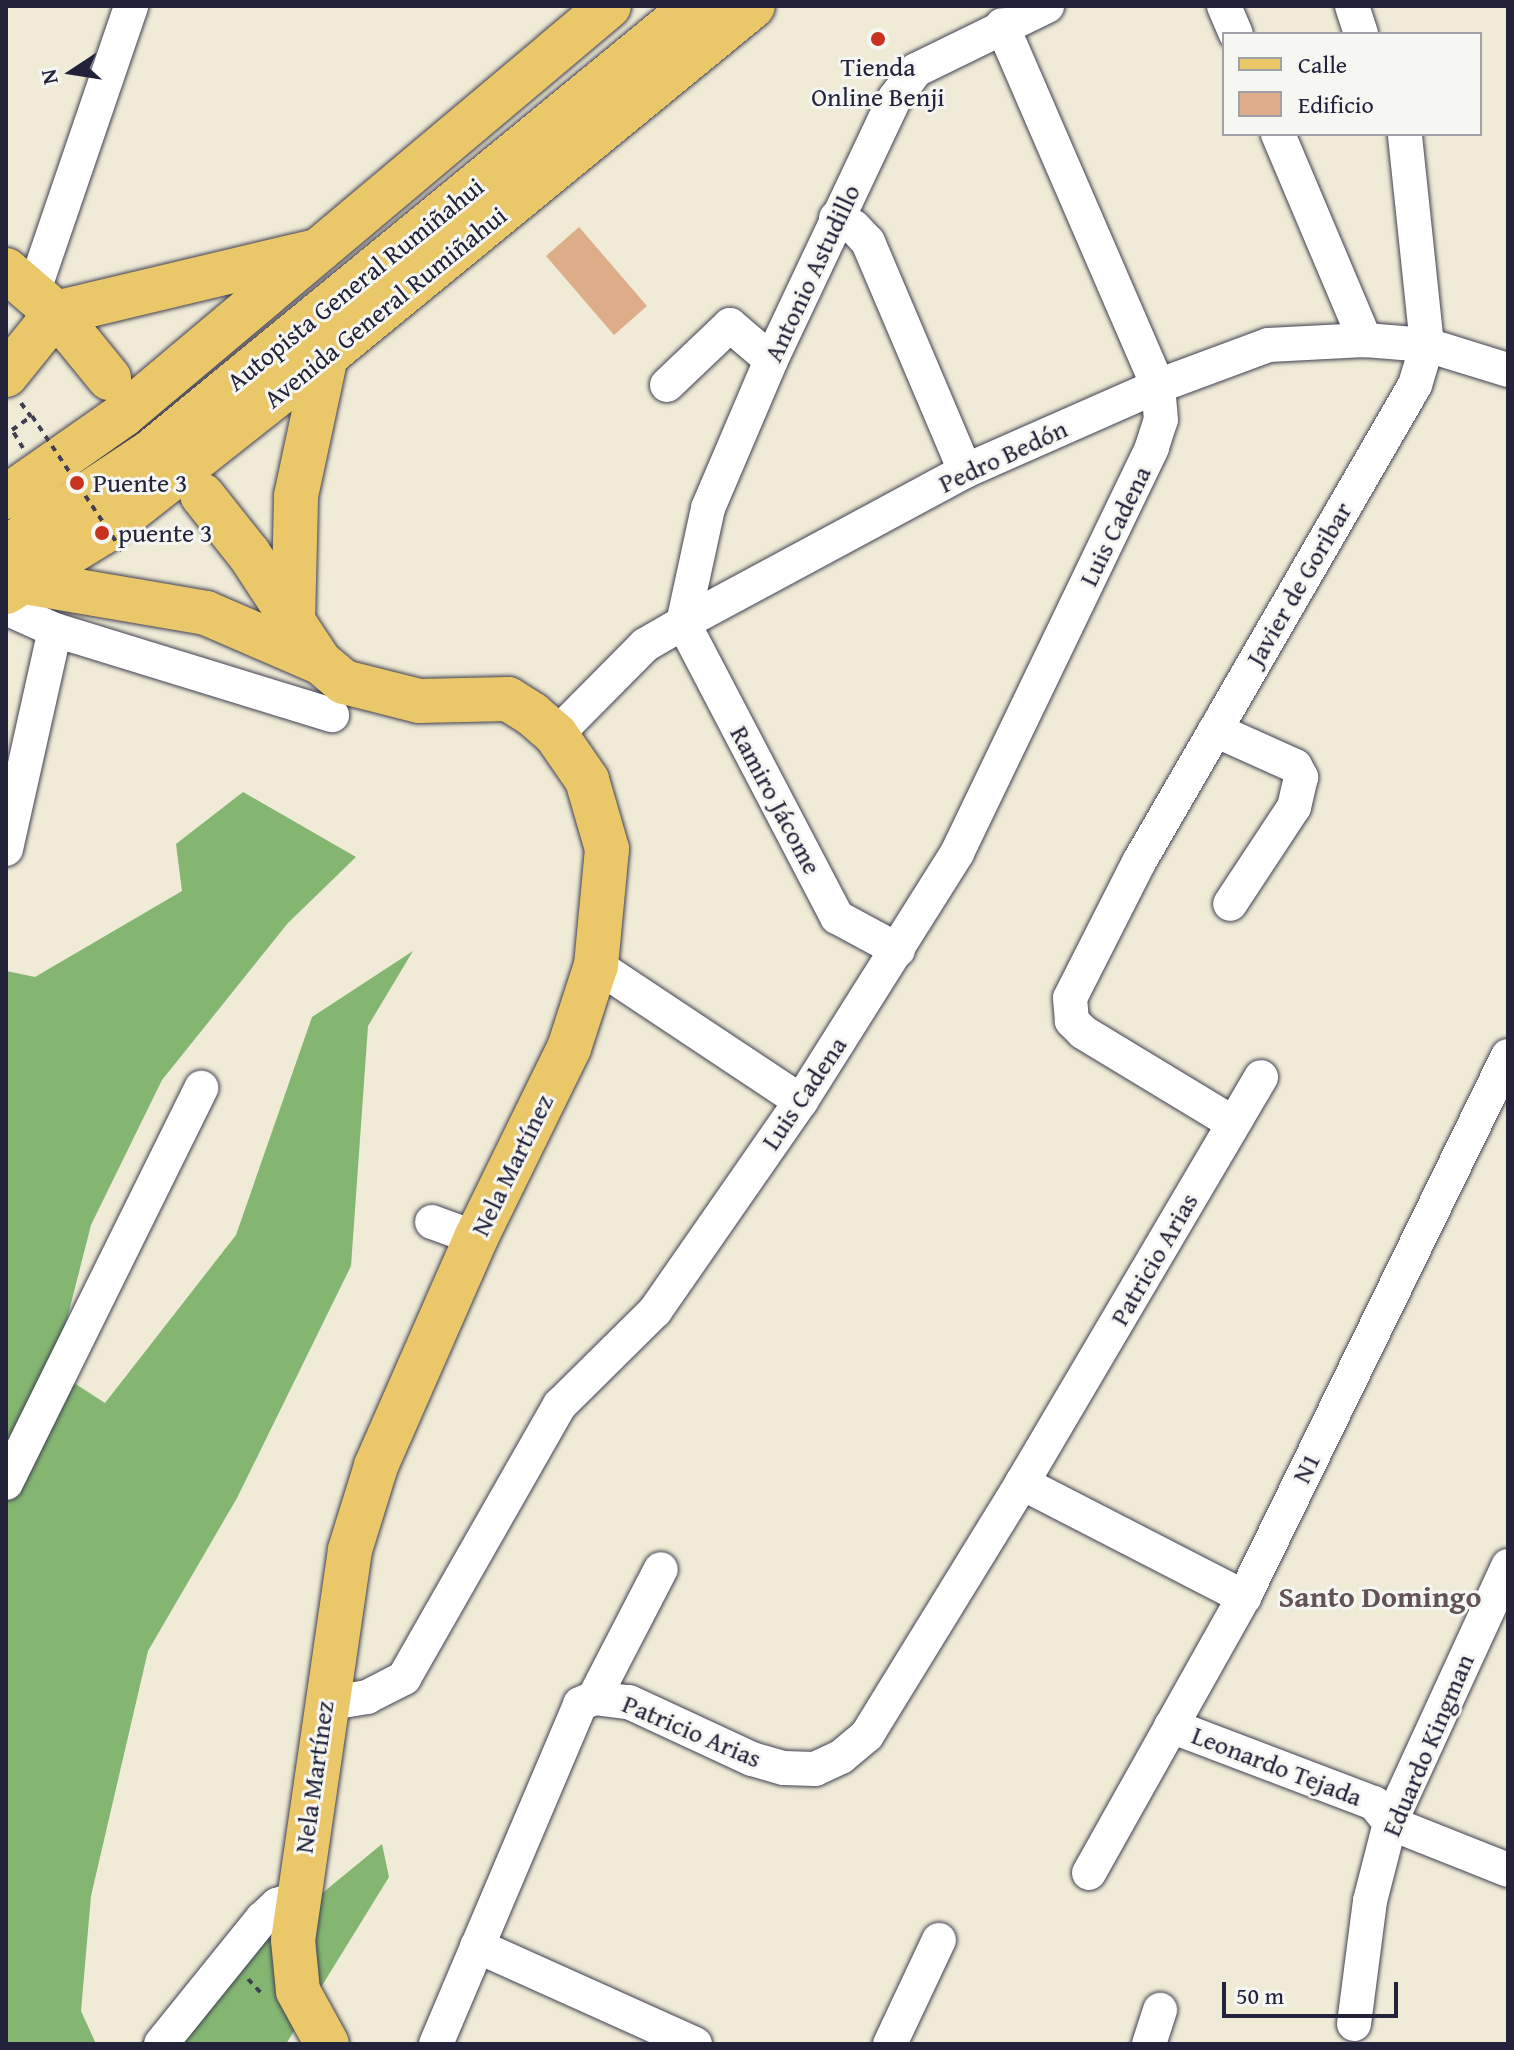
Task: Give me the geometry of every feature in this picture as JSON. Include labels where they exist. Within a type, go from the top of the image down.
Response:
[{"type":"main road","name":"Autopista General Rumiñahui","points":[[11,583],[152,451],[694,6]]},
{"type":"main road","name":"Avenida General Rumiñahui","points":[[11,583],[102,533],[326,356],[753,6]]},
{"type":"main road","name":"Autopista General Rumiñahui","points":[[6,497],[123,415],[323,250],[607,7]]},
{"type":"main road","points":[[32,292],[323,250]]},
{"type":"main road","points":[[32,292],[109,378]]},
{"type":"main road","points":[[15,391],[32,292]]},
{"type":"main road","points":[[293,623],[296,496],[326,356]]},
{"type":"main road","name":"Nela Martínez","points":[[202,495],[249,554],[320,662],[361,690],[398,699],[508,699],[556,735],[587,780],[603,826],[607,872],[596,965],[569,1048],[476,1238],[376,1466],[350,1550],[296,1899],[292,1965],[306,2012],[327,2044]]},
{"type":"main road","points":[[11,583],[191,607],[225,594],[242,573],[249,554],[276,536],[296,496]]},
{"type":"main road","points":[[165,605],[245,626],[320,662]]},
{"type":"street","points":[[32,292],[131,6]]},
{"type":"street","name":"Antonio Astudillo","points":[[683,623],[708,508],[836,218],[910,76],[1002,25],[1047,6]]},
{"type":"street","points":[[1224,6],[1235,32]]},
{"type":"street","points":[[1352,6],[1360,32]]},
{"type":"street","points":[[1002,25],[1158,386]]},
{"type":"street","points":[[1279,136],[1365,340]]},
{"type":"street","name":"Javier de Goribar","points":[[1233,1123],[1100,1045],[1072,1021],[1070,998],[1139,862],[1415,385],[1427,345],[1405,136]]},
{"type":"street","points":[[836,218],[854,227],[868,242],[965,471]]},
{"type":"street","points":[[667,385],[730,325],[771,360]]},
{"type":"street","name":"Pedro Bedón","points":[[556,735],[645,645],[965,471],[1158,386],[1268,345],[1365,340],[1427,345],[1508,370]]},
{"type":"street","name":"Luis Cadena","points":[[324,1704],[367,1697],[404,1678],[560,1405],[655,1311],[801,1101],[898,950],[957,853],[1152,447],[1161,420],[1158,386]]},
{"type":"street","points":[[11,583],[55,630],[332,715]]},
{"type":"street","name":"Ramiro Jácome","points":[[683,623],[837,917],[898,950]]},
{"type":"street","points":[[6,849],[55,630]]},
{"type":"street","points":[[1215,730],[1295,766],[1301,777],[1294,807],[1230,904]]},
{"type":"street","points":[[596,965],[801,1101]]},
{"type":"street","name":"N1","points":[[1089,1873],[1244,1597],[1508,1056]]},
{"type":"street","name":"Patricio Arias","points":[[436,2044],[570,1719],[580,1704],[594,1698],[629,1702],[752,1759],[784,1768],[815,1769],[841,1757],[867,1735],[1022,1483],[1261,1077]]},
{"type":"street","points":[[6,1483],[201,1088]]},
{"type":"street","points":[[432,1222],[476,1238]]},
{"type":"street","points":[[1022,1483],[1244,1597]]},
{"type":"street","name":"Eduardo Kingman","points":[[1354,2024],[1370,1901],[1390,1823],[1508,1566]]},
{"type":"street","points":[[594,1698],[661,1569]]},
{"type":"street","name":"Leonardo Tejada","points":[[1171,1726],[1374,1803],[1390,1823],[1508,1870]]},
{"type":"street","points":[[161,2044],[262,1919],[277,1905],[296,1899]]},
{"type":"street","points":[[890,2044],[939,1940]]},
{"type":"street","points":[[477,1946],[695,2044]]},
{"type":"street","points":[[1149,2044],[1160,2010]]},
{"type":"path","points":[[15,391],[123,552]]},
{"type":"path","points":[[12,430],[31,417]]},
{"type":"green space","points":[[243,792],[356,857],[288,923],[162,1080],[91,1225],[54,1370],[105,1403],[236,1235],[312,1017],[413,951],[368,1026],[351,1266],[237,1498],[148,1651],[91,1896],[81,2011],[96,2044],[6,2044],[6,971],[35,977],[182,891],[176,844]]},
{"type":"green space","points":[[382,1844],[389,1877],[286,2044],[139,2044]]},
{"type":"building","points":[[579,227],[647,306],[614,335],[546,256]]},
{"type":"place","name":"Tienda Online Benji","points":[[878,39]]},
{"type":"place","name":"Puente 3","points":[[77,483]]},
{"type":"place","name":"puente 3","points":[[102,533]]},
{"type":"district","name":"Santo Domingo","points":[[1380,1596]]}]
